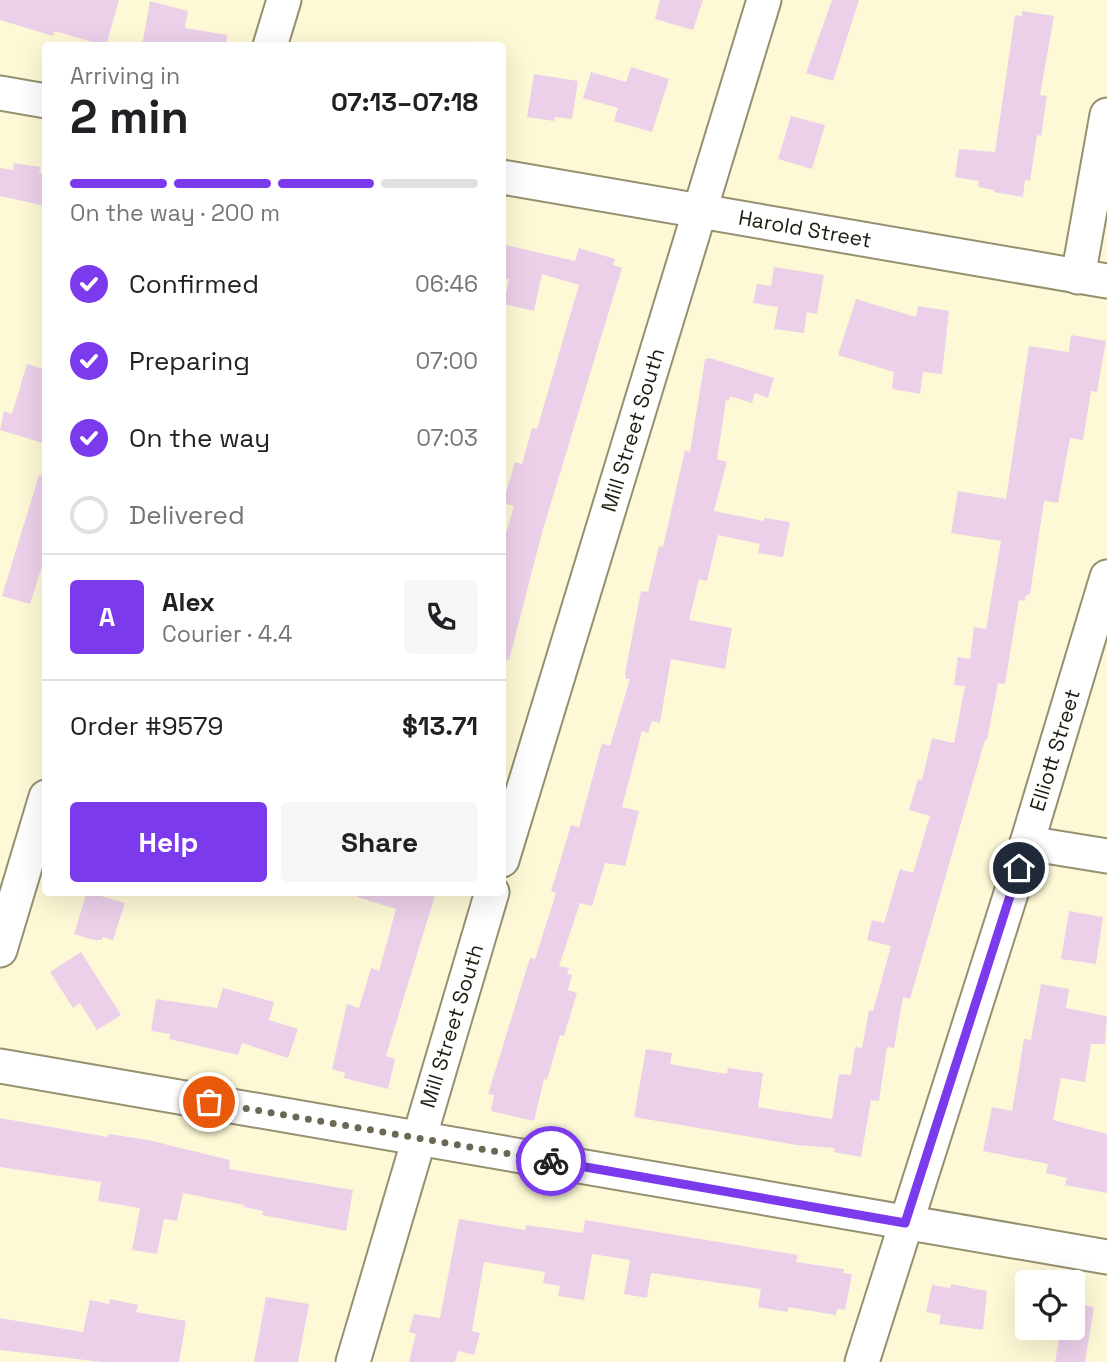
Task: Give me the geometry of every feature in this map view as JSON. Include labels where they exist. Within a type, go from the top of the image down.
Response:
[{"type":"street","points":[[271,42],[284,0]]},
{"type":"street","name":"Mill Street South","points":[[506,847],[764,0]]},
{"type":"street","points":[[0,93],[42,100]]},
{"type":"street","points":[[1092,279],[1107,115]]},
{"type":"street","name":"Harold Street","points":[[506,178],[1092,279]]},
{"type":"street","name":"Elliott Street","points":[[862,1362],[1027,843],[1107,577]]},
{"type":"street","points":[[0,950],[42,810]]},
{"type":"street","points":[[1027,843],[1107,856]]},
{"type":"street","name":"Mill Street South","points":[[353,1362],[491,896]]},
{"type":"street","points":[[0,1066],[1107,1256]]},
{"type":"building","points":[[0,0],[119,0],[107,42],[92,42],[55,31],[53,36],[0,20]]},
{"type":"building","points":[[660,0],[703,0],[693,30],[655,19]]},
{"type":"building","points":[[832,0],[859,0],[833,81],[806,73]]},
{"type":"building","points":[[150,1],[188,11],[185,28],[227,35],[226,42],[143,42]]},
{"type":"building","points":[[1022,11],[1054,16],[1040,95],[1047,96],[1041,136],[1037,135],[1030,181],[1025,180],[1023,197],[994,192],[978,187],[979,181],[955,177],[959,149],[995,152],[1015,15],[1022,16]]},
{"type":"building","points":[[631,67],[669,79],[652,132],[614,121],[618,108],[583,98],[591,72],[626,82]]},
{"type":"building","points":[[534,74],[578,81],[572,119],[555,117],[554,121],[527,117]]},
{"type":"building","points":[[791,116],[825,125],[812,169],[778,159]]},
{"type":"building","points":[[14,163],[40,167],[42,205],[0,196],[0,168],[13,170]]},
{"type":"building","points":[[506,245],[575,261],[579,248],[615,259],[613,265],[622,268],[542,533],[509,660],[506,660],[506,533],[514,506],[506,504],[506,493],[515,462],[522,464],[532,428],[537,429],[579,285],[542,274],[534,311],[506,304],[509,279],[506,279]]},
{"type":"building","points":[[774,267],[824,275],[817,314],[807,312],[804,333],[774,329],[778,307],[753,303],[757,284],[771,286]]},
{"type":"building","points":[[856,299],[916,317],[918,306],[949,311],[942,374],[923,372],[920,394],[892,389],[894,372],[838,355]]},
{"type":"building","points":[[1071,335],[1106,341],[1097,392],[1091,391],[1083,440],[1070,438],[1058,503],[1044,501],[1030,594],[1025,596],[1025,601],[1019,600],[1005,684],[998,683],[987,740],[910,999],[903,997],[894,1048],[887,1047],[879,1101],[871,1100],[861,1157],[834,1152],[835,1148],[797,1145],[634,1117],[646,1049],[672,1053],[670,1064],[727,1074],[728,1068],[763,1073],[758,1107],[832,1119],[839,1074],[851,1075],[855,1047],[862,1048],[869,1010],[873,1011],[891,946],[867,940],[872,920],[884,923],[900,869],[913,873],[930,816],[909,810],[918,779],[922,780],[932,738],[954,743],[965,686],[954,685],[958,657],[970,659],[974,627],[986,629],[1001,541],[951,533],[958,491],[1006,499],[1029,346],[1069,352]]},
{"type":"building","points":[[710,358],[774,378],[768,398],[755,393],[752,403],[730,396],[729,401],[726,400],[717,459],[727,462],[714,511],[764,521],[764,518],[790,522],[783,557],[758,553],[760,544],[718,535],[707,581],[699,579],[689,620],[732,628],[725,669],[671,659],[660,723],[652,721],[648,733],[642,731],[622,807],[639,811],[625,866],[605,863],[592,906],[580,903],[559,966],[569,968],[567,974],[572,975],[568,990],[577,993],[564,1036],[560,1035],[547,1080],[544,1079],[534,1121],[491,1111],[494,1095],[488,1094],[530,958],[535,959],[556,893],[551,891],[571,825],[579,827],[602,743],[610,746],[630,679],[626,679],[625,673],[641,591],[648,592],[659,546],[663,547],[685,450],[690,452],[705,359]]},
{"type":"building","points":[[27,364],[42,369],[42,443],[0,430],[4,411],[12,414]]},
{"type":"building","points":[[39,475],[42,475],[42,566],[30,604],[2,596]]},
{"type":"building","points":[[86,896],[101,896],[125,903],[113,940],[103,937],[102,940],[94,940],[74,934]]},
{"type":"building","points":[[435,896],[386,1056],[395,1059],[388,1089],[344,1078],[345,1073],[332,1069],[347,1004],[359,1008],[371,968],[379,971],[396,909],[357,897]]},
{"type":"building","points":[[1069,911],[1103,917],[1096,964],[1061,959]]},
{"type":"building","points":[[81,952],[121,1015],[97,1030],[80,1003],[73,1008],[50,972]]},
{"type":"building","points":[[1041,984],[1069,989],[1066,1008],[1107,1016],[1105,1044],[1091,1044],[1085,1082],[1061,1078],[1053,1120],[1107,1134],[1107,1193],[1065,1185],[1067,1178],[1046,1173],[1048,1164],[983,1151],[992,1107],[1012,1111],[1024,1039],[1031,1040]]},
{"type":"building","points":[[223,988],[274,1002],[269,1020],[298,1029],[288,1058],[242,1043],[238,1055],[169,1039],[170,1034],[151,1031],[156,999],[217,1008]]},
{"type":"building","points":[[0,1118],[108,1137],[109,1134],[148,1140],[230,1160],[229,1169],[353,1190],[346,1231],[262,1215],[263,1211],[244,1205],[183,1193],[177,1221],[164,1219],[157,1254],[132,1250],[140,1208],[98,1201],[101,1182],[0,1167]]},
{"type":"building","points":[[459,1219],[525,1230],[526,1225],[583,1233],[585,1220],[798,1255],[796,1262],[844,1269],[843,1273],[852,1274],[845,1310],[837,1309],[836,1315],[788,1307],[788,1312],[758,1307],[761,1289],[651,1273],[647,1298],[624,1294],[630,1260],[592,1254],[584,1300],[558,1296],[560,1286],[543,1283],[545,1272],[484,1262],[472,1331],[480,1333],[474,1355],[458,1351],[455,1362],[409,1362],[416,1334],[409,1332],[414,1314],[440,1318]]},
{"type":"building","points":[[951,1284],[987,1291],[983,1330],[939,1324],[941,1315],[926,1312],[932,1285],[950,1288]]},
{"type":"building","points":[[266,1297],[309,1304],[298,1362],[254,1362]]},
{"type":"building","points":[[110,1299],[138,1305],[136,1312],[186,1321],[179,1362],[102,1362],[0,1350],[0,1318],[83,1332],[90,1300],[109,1304]]},
{"type":"building","points":[[1085,1305],[1094,1307],[1085,1362],[1055,1362],[1059,1340],[1085,1340]]},
{"type":"way so far","points":[[209,1102],[551,1161]]},
{"type":"route","points":[[551,1161],[905,1223],[1019,868]]}]
